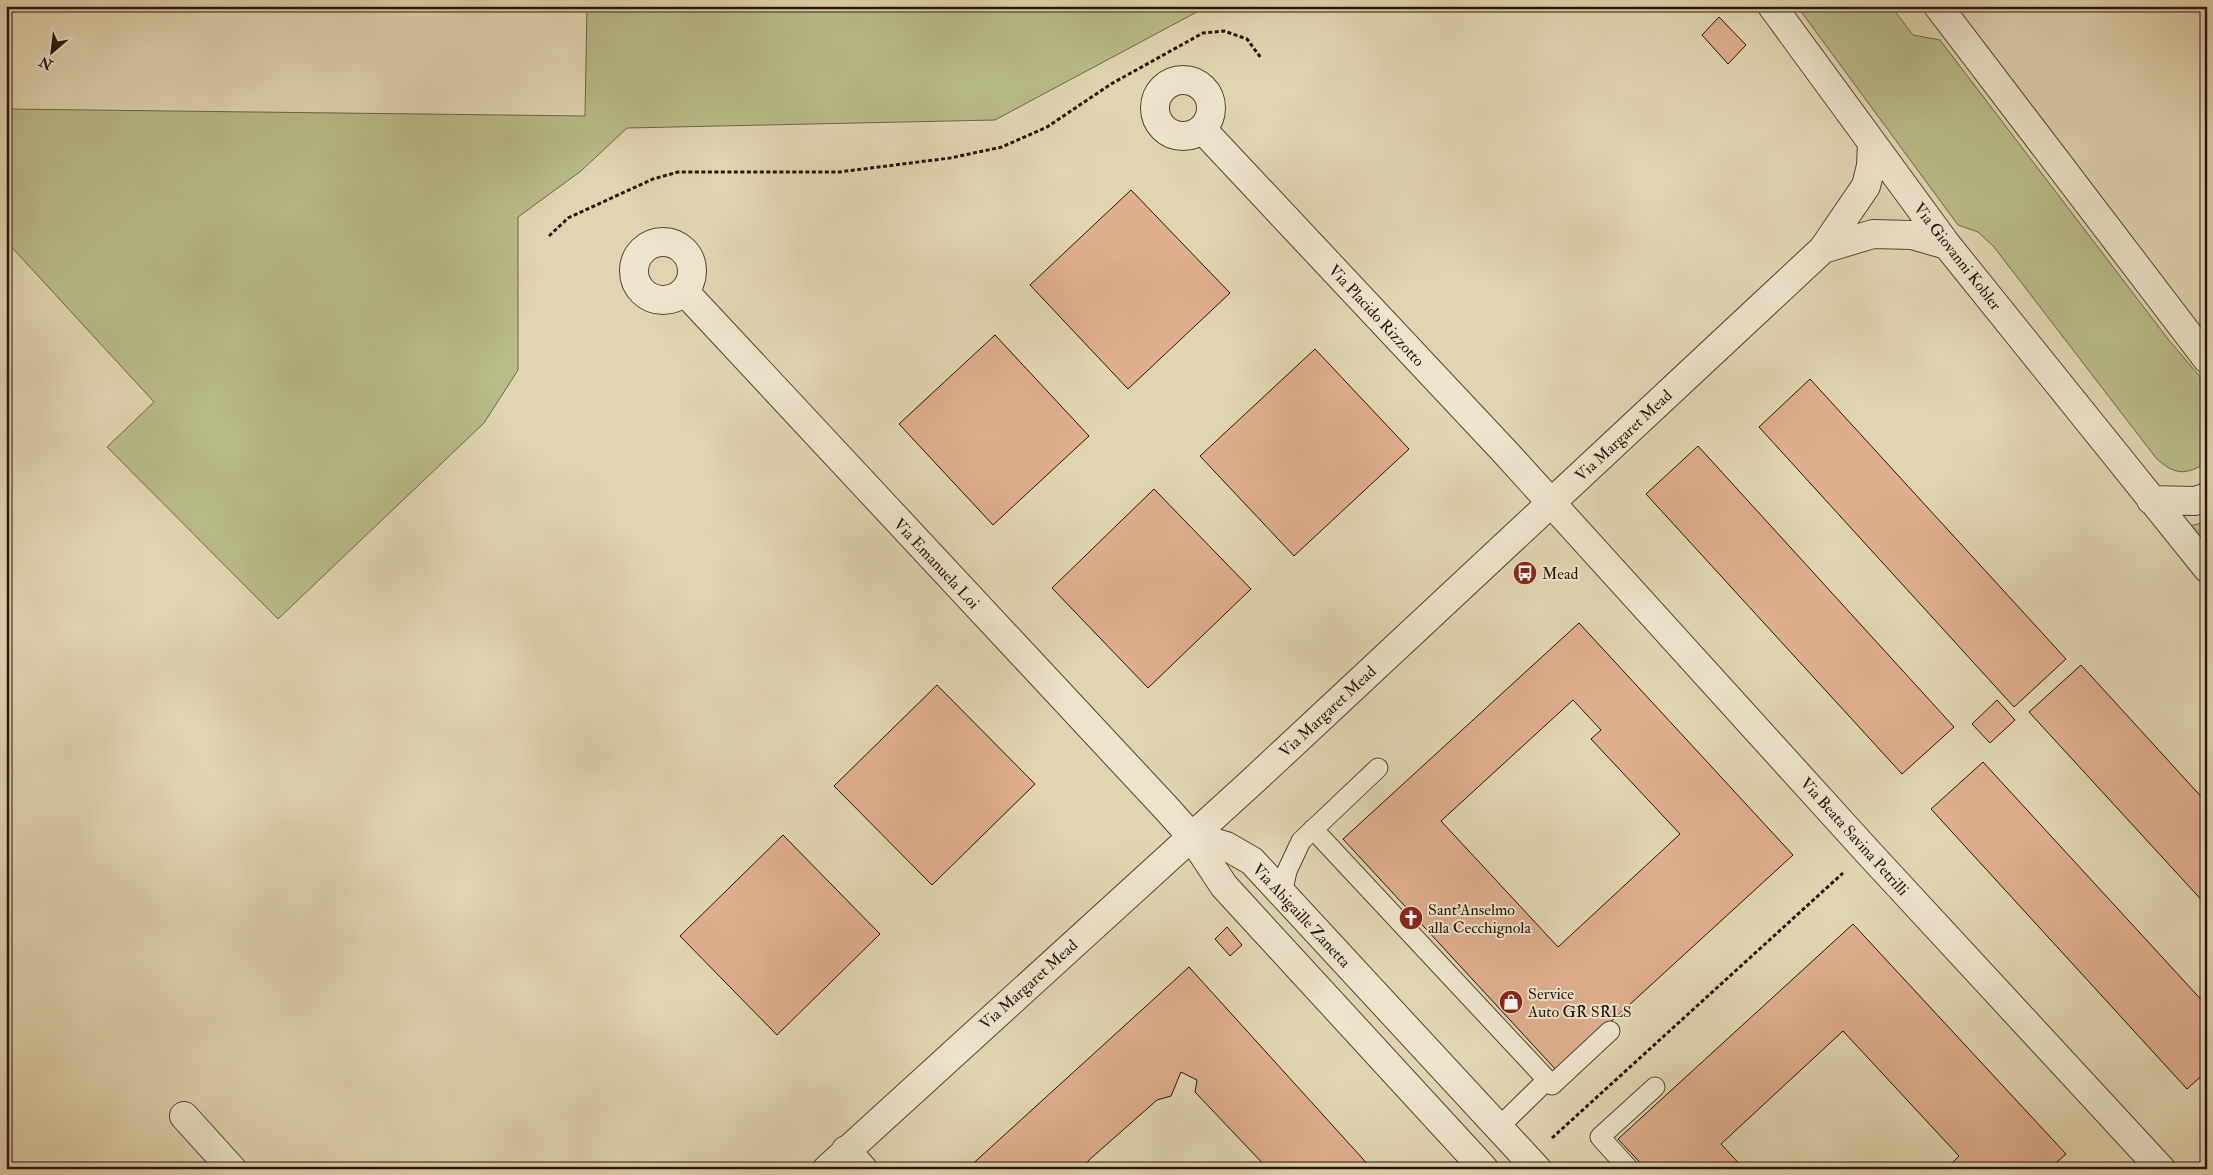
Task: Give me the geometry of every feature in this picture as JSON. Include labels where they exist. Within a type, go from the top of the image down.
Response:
[{"type":"street","name":"Via Giovanni Kobler","points":[[1772,6],[1947,244],[2207,568]]},
{"type":"street","points":[[1938,6],[2207,359]]},
{"type":"street","name":"Via Placido Rizzotto","points":[[1202,129],[1550,502]]},
{"type":"street","name":"Via Margaret Mead","points":[[827,1169],[855,1160],[1190,836],[1254,780],[1823,249],[1866,186],[1872,166],[1872,143]]},
{"type":"street","name":"Via Margaret Mead","points":[[1823,249],[1872,234],[1912,235],[1947,244]]},
{"type":"street","name":"Via Emanuela Loi","points":[[684,291],[1190,836]]},
{"type":"street","points":[[2151,500],[2195,501],[2207,497]]},
{"type":"street","name":"Via Beata Savina Petrilli","points":[[1550,502],[1867,851],[2161,1169]]},
{"type":"street","points":[[1190,836],[1224,886],[1484,1169]]},
{"type":"street","name":"Via Abigaille Zanetta","points":[[1190,836],[1235,850],[1252,861],[1533,1164]]},
{"type":"street","points":[[184,1116],[232,1169]]},
{"type":"lane","points":[[1285,896],[1284,885],[1287,871],[1301,841],[1378,768]]},
{"type":"lane","points":[[1313,829],[1552,1085],[1610,1031]]},
{"type":"lane","points":[[1498,1127],[1547,1080]]},
{"type":"lane","points":[[1629,1169],[1600,1137],[1655,1087]]},
{"type":"path","points":[[549,236],[568,218],[653,179],[678,172],[838,172],[950,158],[1002,147],[1047,127],[1110,84],[1203,33],[1224,31],[1247,39],[1261,58]]},
{"type":"path","points":[[1533,1164],[1867,851]]},
{"type":"green space","points":[[587,6],[1208,6],[995,120],[627,128],[581,171],[518,217],[518,370],[484,423],[278,619],[107,447],[154,402],[6,241],[6,109],[585,116]]},
{"type":"green space","points":[[1797,6],[1891,6],[1913,35],[1940,40],[2168,339],[2207,385],[2207,462],[2193,470],[2180,472],[2162,464],[2156,458],[1994,247],[1978,232],[1958,225]]},
{"type":"green space","points":[[2207,522],[2207,548],[2189,526]]},
{"type":"building","points":[[1719,17],[1746,45],[1728,64],[1702,35]]},
{"type":"building","points":[[1131,190],[1230,293],[1128,389],[1030,285]]},
{"type":"building","points":[[995,335],[1089,436],[993,525],[899,424]]},
{"type":"building","points":[[1315,349],[1409,449],[1294,556],[1200,456]]},
{"type":"building","points":[[1810,379],[2066,659],[2014,707],[1759,427]]},
{"type":"building","points":[[1698,446],[1954,727],[1902,774],[1646,494]]},
{"type":"building","points":[[1154,489],[1251,589],[1148,688],[1052,588]]},
{"type":"building","points":[[1579,623],[1793,855],[1557,1071],[1343,839]],"holes":[[[1573,700],[1601,730],[1591,739],[1680,834],[1558,947],[1441,821]]]},
{"type":"building","points":[[2081,665],[2207,803],[2207,906],[2029,712]]},
{"type":"building","points":[[937,685],[1035,784],[932,885],[834,786]]},
{"type":"building","points":[[1997,700],[2015,720],[1990,743],[1972,724]]},
{"type":"building","points":[[1983,762],[2207,1006],[2207,1071],[2187,1089],[1931,809]]},
{"type":"building","points":[[783,835],[880,934],[777,1035],[680,936]]},
{"type":"building","points":[[1853,924],[2066,1154],[2049,1169],[1946,1169],[1959,1156],[1843,1031],[1721,1144],[1744,1169],[1646,1169],[1618,1139]]},
{"type":"building","points":[[1227,927],[1242,945],[1230,956],[1215,939]]},
{"type":"building","points":[[1189,967],[1372,1169],[1268,1169],[1195,1092],[1197,1080],[1181,1072],[1171,1096],[1157,1100],[1089,1160],[1083,1169],[967,1169]]},
{"type":"place","name":"Mead","points":[[1525,573]]},
{"type":"place","name":"Sant’Anselmo alla Cecchignola","points":[[1411,918]]},
{"type":"place","name":"Service Auto GR SRLS","points":[[1511,1002]]}]
